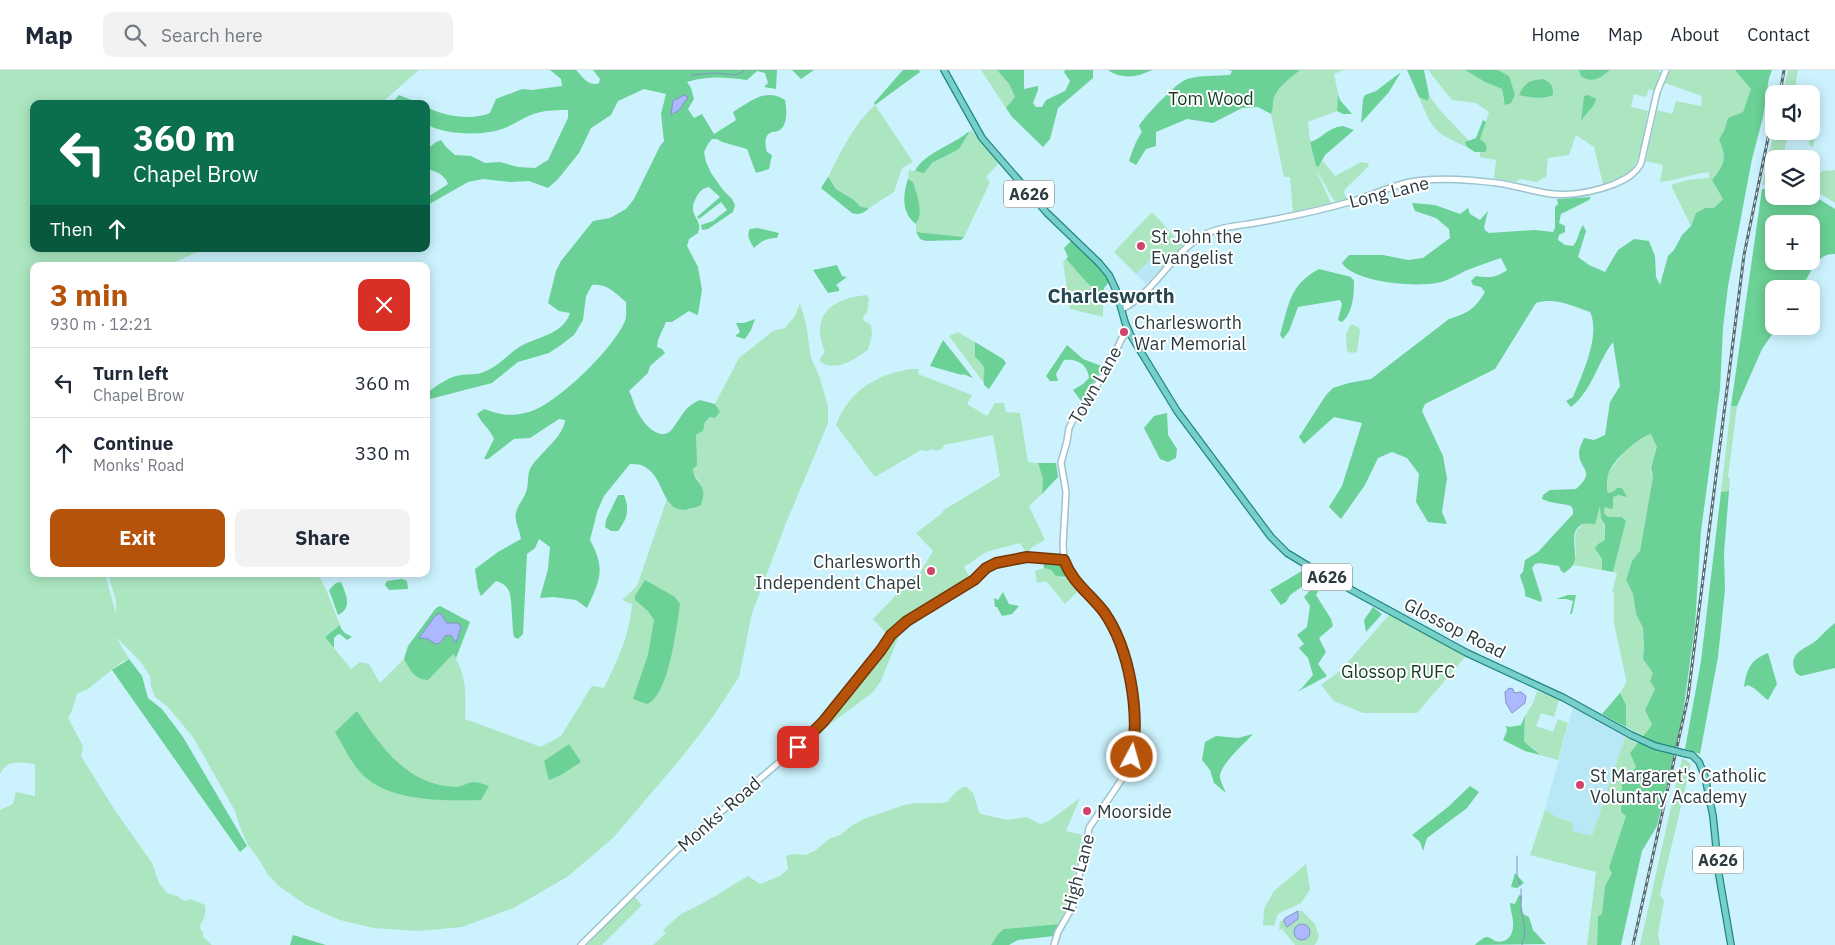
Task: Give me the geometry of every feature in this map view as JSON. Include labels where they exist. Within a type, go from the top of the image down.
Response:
[{"type":"main road","name":"A626","points":[[944,70],[982,138],[1047,214],[1099,263],[1109,275],[1122,309]]},
{"type":"main road","name":"Glossop Road","points":[[1122,309],[1128,330],[1176,411],[1259,522],[1287,553],[1469,654],[1564,698],[1630,735],[1655,746],[1687,754],[1700,762],[1713,816],[1719,875],[1731,945]]},
{"type":"street","name":"Long Lane","points":[[1122,309],[1142,296],[1182,251],[1201,236],[1216,230],[1334,206],[1392,187],[1423,180],[1495,183],[1545,193],[1567,194],[1599,190],[1627,179],[1636,171],[1641,163],[1657,92],[1666,70]]},
{"type":"street","name":"Town Lane","points":[[1064,560],[1063,545],[1066,502],[1061,463],[1069,428],[1078,411],[1106,372],[1122,338],[1128,330]]},
{"type":"street","name":"Monks' Road","points":[[581,945],[682,844],[810,737],[864,672],[891,635],[907,621],[974,580],[986,568],[996,563],[1027,557],[1064,560]]},
{"type":"street","name":"High Lane","points":[[1054,945],[1058,932],[1073,906],[1089,828],[1128,770],[1134,745],[1134,706],[1131,682],[1120,645],[1102,609],[1072,578],[1064,560]]},
{"type":"shaded area","points":[[1184,247],[1146,284],[1136,274],[1152,258]]},
{"type":"shaded area","name":"St Margaret's Catholic Voluntary Academy","points":[[1573,707],[1625,737],[1592,836],[1573,831],[1571,822],[1545,810]]},
{"type":"green space","points":[[0,70],[419,70],[385,100],[30,100],[30,252],[197,252],[175,262],[30,262],[30,577],[106,577],[116,614],[116,601],[109,577],[320,577],[340,625],[325,637],[351,669],[360,662],[369,664],[380,683],[404,659],[410,670],[453,654],[463,677],[465,719],[541,747],[561,736],[592,686],[604,688],[618,658],[629,626],[632,604],[622,600],[637,586],[667,499],[670,505],[690,510],[701,504],[702,488],[693,473],[696,435],[703,431],[705,422],[710,417],[715,418],[720,412],[715,404],[739,358],[773,331],[785,328],[795,316],[800,303],[806,324],[811,358],[820,378],[828,407],[828,423],[786,523],[752,613],[739,677],[712,718],[682,757],[613,838],[567,877],[515,907],[462,927],[418,931],[374,928],[340,920],[306,905],[279,886],[268,875],[248,845],[235,811],[193,737],[167,706],[155,697],[150,676],[140,661],[116,637],[129,659],[123,661],[88,689],[77,694],[68,718],[83,746],[81,756],[114,809],[152,863],[159,883],[167,893],[177,896],[184,901],[191,899],[205,905],[205,915],[200,929],[203,932],[203,937],[212,945],[0,945],[0,810],[13,804],[16,792],[35,796],[35,764],[10,764],[0,774]]},
{"type":"green space","points":[[550,70],[576,70],[586,81],[595,84],[599,83],[600,79],[593,70],[777,70],[776,89],[764,87],[768,83],[765,73],[757,71],[747,80],[717,78],[687,82],[694,99],[688,109],[694,118],[702,114],[714,134],[736,120],[733,112],[758,97],[771,95],[785,100],[786,113],[784,126],[768,134],[766,139],[767,152],[772,155],[769,169],[756,173],[747,149],[717,139],[712,139],[708,144],[704,152],[706,162],[711,173],[732,199],[735,205],[733,212],[708,229],[702,230],[701,225],[713,221],[727,210],[721,202],[699,219],[697,217],[720,197],[709,187],[702,190],[697,196],[693,208],[699,223],[698,233],[689,239],[687,246],[698,267],[702,290],[698,314],[689,311],[672,322],[666,322],[657,347],[665,353],[650,366],[648,373],[629,391],[643,420],[650,429],[660,434],[669,432],[684,412],[700,400],[715,404],[720,412],[715,418],[710,417],[705,422],[703,431],[696,435],[697,465],[693,469],[703,492],[701,505],[687,509],[677,509],[665,497],[650,471],[641,465],[630,464],[604,496],[597,512],[590,540],[600,567],[598,582],[587,608],[576,600],[553,597],[540,598],[548,569],[550,547],[539,539],[535,548],[527,554],[523,634],[518,639],[514,637],[511,599],[508,589],[504,584],[496,581],[481,596],[475,569],[498,552],[521,539],[516,516],[527,489],[530,469],[556,439],[564,426],[565,420],[559,419],[530,438],[514,439],[488,459],[484,459],[494,439],[477,414],[484,409],[506,415],[529,412],[541,407],[569,387],[597,360],[619,332],[625,321],[626,302],[606,287],[592,285],[586,296],[583,320],[574,335],[549,353],[518,362],[492,383],[430,399],[430,391],[452,377],[483,373],[521,346],[556,330],[567,320],[570,313],[559,311],[548,303],[556,271],[561,261],[593,221],[610,218],[626,209],[634,199],[664,141],[661,114],[666,94],[644,89],[618,101],[611,115],[591,128],[579,153],[558,179],[548,188],[529,181],[511,182],[483,179],[468,182],[430,204],[430,195],[448,184],[439,174],[430,170],[430,147],[436,142],[441,140],[455,155],[471,156],[485,163],[500,162],[518,167],[535,168],[548,160],[568,118],[568,110],[537,113],[494,131],[463,133],[430,126],[430,109],[441,113],[475,117],[490,113],[496,99],[522,89],[532,90],[562,86],[561,79]]},
{"type":"green space","points":[[792,70],[814,70],[801,79]]},
{"type":"green space","points":[[903,70],[919,70],[920,72],[875,105],[874,103]]},
{"type":"green space","points":[[981,70],[997,70],[1009,84],[1015,97],[1006,108]]},
{"type":"green space","points":[[997,70],[1024,70],[1024,89],[1038,86],[1033,103],[1036,107],[1042,107],[1046,100],[1065,91],[1070,81],[1064,72],[1065,70],[1093,70],[1093,78],[1058,108],[1050,139],[1043,147],[1012,117],[1006,108],[1015,97],[1009,84]]},
{"type":"green space","name":"Tom Wood","points":[[1108,70],[1152,70],[1141,74],[1124,76]]},
{"type":"green space","name":"Tom Wood","points":[[1229,70],[1300,70],[1278,90],[1274,98],[1271,114],[1258,107],[1242,108],[1213,123],[1187,119],[1156,132],[1156,146],[1146,149],[1136,165],[1129,161],[1142,132],[1139,126],[1169,93],[1187,79],[1203,76],[1230,75],[1232,71]]},
{"type":"green space","points":[[1300,70],[1344,70],[1334,74],[1338,94],[1337,111],[1308,122],[1310,142],[1316,166],[1319,166],[1323,161],[1335,176],[1361,162],[1368,163],[1369,166],[1345,189],[1344,193],[1347,199],[1335,202],[1315,168],[1331,203],[1293,212],[1290,177],[1284,177],[1271,114],[1274,98],[1278,90]]},
{"type":"green space","points":[[1407,70],[1424,70],[1429,95],[1428,101],[1419,97]]},
{"type":"green space","points":[[1428,70],[1465,70],[1485,82],[1502,89],[1504,102],[1509,76],[1498,70],[1658,70],[1662,73],[1655,91],[1649,89],[1646,97],[1634,94],[1631,107],[1648,111],[1636,163],[1626,175],[1603,184],[1594,147],[1576,135],[1569,155],[1548,158],[1546,177],[1537,182],[1520,179],[1516,182],[1494,178],[1496,160],[1480,157],[1480,152],[1485,152],[1480,139],[1489,112],[1476,103],[1452,100]]},
{"type":"green space","points":[[1465,70],[1498,70],[1509,76],[1515,95],[1511,103],[1505,105],[1502,89],[1485,82]]},
{"type":"green space","points":[[1579,70],[1610,70],[1600,78],[1589,80],[1581,76]]},
{"type":"green space","points":[[1670,70],[1735,70],[1752,89],[1743,112],[1728,118],[1719,139],[1724,156],[1720,169],[1712,180],[1723,199],[1714,208],[1705,208],[1696,213],[1691,226],[1671,185],[1687,180],[1709,178],[1709,172],[1660,182],[1663,165],[1646,161],[1657,110],[1672,114],[1676,101],[1701,106],[1702,96],[1665,83]]},
{"type":"green space","points":[[1735,70],[1772,70],[1768,85],[1765,85],[1763,117],[1752,159],[1728,286],[1723,328],[1720,389],[1701,531],[1695,625],[1682,720],[1657,826],[1642,851],[1621,945],[1597,945],[1598,916],[1602,914],[1605,886],[1612,873],[1609,868],[1626,816],[1621,812],[1622,785],[1636,767],[1630,753],[1652,725],[1645,710],[1655,689],[1650,681],[1653,673],[1643,659],[1643,628],[1636,614],[1633,594],[1626,580],[1632,561],[1640,551],[1653,477],[1651,468],[1657,447],[1651,434],[1639,440],[1626,451],[1614,464],[1608,475],[1607,491],[1609,493],[1617,488],[1622,488],[1627,497],[1619,495],[1613,497],[1613,508],[1606,507],[1604,509],[1604,513],[1608,517],[1622,517],[1626,521],[1613,572],[1602,570],[1602,559],[1595,549],[1598,544],[1605,540],[1605,525],[1601,518],[1600,506],[1595,524],[1583,524],[1575,532],[1575,560],[1570,568],[1564,573],[1559,566],[1539,563],[1535,564],[1532,568],[1542,599],[1541,602],[1525,596],[1520,575],[1523,572],[1525,560],[1538,552],[1573,514],[1571,506],[1546,501],[1542,499],[1543,495],[1550,490],[1576,489],[1582,483],[1586,474],[1579,453],[1584,438],[1594,440],[1605,435],[1610,402],[1620,386],[1613,342],[1590,384],[1571,407],[1566,401],[1573,397],[1592,343],[1593,321],[1590,312],[1557,302],[1543,301],[1536,303],[1495,369],[1425,404],[1422,411],[1443,456],[1447,478],[1442,512],[1447,524],[1428,522],[1416,502],[1419,474],[1407,458],[1392,452],[1378,458],[1365,485],[1341,519],[1329,507],[1342,486],[1362,423],[1334,417],[1304,444],[1299,437],[1326,395],[1333,388],[1371,379],[1449,319],[1461,315],[1478,303],[1485,292],[1481,287],[1473,285],[1471,281],[1476,276],[1492,277],[1500,275],[1507,270],[1501,258],[1441,282],[1404,284],[1360,275],[1349,270],[1342,263],[1349,255],[1383,255],[1408,260],[1423,258],[1450,238],[1449,229],[1436,218],[1415,211],[1412,203],[1435,205],[1460,214],[1468,208],[1470,214],[1480,220],[1488,211],[1484,227],[1489,233],[1535,230],[1553,232],[1555,228],[1555,207],[1558,204],[1557,199],[1591,197],[1589,200],[1561,214],[1559,223],[1565,226],[1565,232],[1559,235],[1558,240],[1565,245],[1573,246],[1583,225],[1586,231],[1578,257],[1589,265],[1605,272],[1618,250],[1634,239],[1649,241],[1655,256],[1656,277],[1660,285],[1668,256],[1674,250],[1682,235],[1691,226],[1696,213],[1705,208],[1714,208],[1723,199],[1712,180],[1720,170],[1724,156],[1719,139],[1728,118],[1743,112],[1751,89]]},
{"type":"green space","points":[[1788,70],[1798,70],[1796,85],[1785,85]]},
{"type":"green space","points":[[1401,72],[1389,92],[1361,123],[1365,95],[1376,91]]},
{"type":"green space","points":[[1543,79],[1551,85],[1553,95],[1541,98],[1519,95],[1528,83]]},
{"type":"green space","points":[[1338,94],[1340,100],[1352,114],[1343,114],[1337,111]]},
{"type":"green space","points":[[399,95],[411,100],[395,100]]},
{"type":"green space","points":[[1429,95],[1438,108],[1469,141],[1466,143],[1467,147],[1447,138],[1431,123],[1419,97],[1428,101]]},
{"type":"green space","points":[[1588,95],[1596,99],[1594,105],[1581,122],[1584,96]]},
{"type":"green space","points":[[875,105],[913,162],[902,168],[894,192],[869,208],[861,207],[854,200],[836,189],[828,177],[854,130]]},
{"type":"green space","points":[[1483,120],[1486,122],[1480,139],[1485,143],[1487,149],[1485,152],[1475,152],[1467,147],[1465,142],[1476,138]]},
{"type":"green space","points":[[1343,126],[1354,130],[1325,155],[1319,166],[1316,166],[1310,142],[1337,127]]},
{"type":"green space","points":[[971,130],[999,163],[986,177],[990,182],[964,237],[916,232],[916,224],[918,222],[913,182],[908,179],[909,170],[919,172],[959,149]]},
{"type":"green space","points":[[968,132],[959,149],[932,163],[924,173],[915,171],[925,159]]},
{"type":"green space","points":[[1772,140],[1787,140],[1785,150],[1770,150]]},
{"type":"green space","points":[[1808,140],[1815,140],[1813,147],[1810,146]]},
{"type":"green space","points":[[1835,170],[1835,203],[1820,194],[1820,173]]},
{"type":"green space","points":[[1765,172],[1765,185],[1762,185]]},
{"type":"green space","points":[[828,177],[836,189],[854,200],[861,207],[869,208],[861,214],[852,213],[821,188]]},
{"type":"green space","points":[[908,179],[913,182],[919,203],[920,209],[916,224],[911,220],[904,203]]},
{"type":"green space","points":[[1762,189],[1765,189],[1765,205],[1820,205],[1820,200],[1835,209],[1835,254],[1829,254],[1820,259],[1820,215],[1765,215],[1765,270],[1812,270],[1806,280],[1765,280],[1765,335],[1772,335],[1762,349],[1737,406],[1731,406]]},
{"type":"green space","points":[[1152,212],[1184,247],[1162,267],[1152,258],[1136,274],[1114,252]]},
{"type":"green space","points":[[758,228],[779,233],[777,238],[764,240],[754,248],[748,234],[750,229]]},
{"type":"green space","points":[[916,232],[964,237],[961,240],[926,241],[920,239]]},
{"type":"green space","points":[[1071,241],[1104,273],[1109,282],[1104,288],[1103,296],[1088,284],[1066,259],[1068,257],[1064,248]]},
{"type":"green space","points":[[1066,259],[1088,284],[1103,296],[1103,317],[1070,309],[1063,262]]},
{"type":"green space","points":[[837,265],[842,276],[847,277],[836,285],[839,291],[828,293],[813,270]]},
{"type":"green space","points":[[1319,269],[1351,277],[1354,281],[1353,298],[1349,314],[1342,322],[1338,320],[1342,304],[1340,300],[1298,307],[1289,331],[1283,339],[1280,335],[1288,305],[1296,289],[1309,275]]},
{"type":"green space","points":[[866,295],[869,298],[867,313],[864,315],[863,320],[871,325],[872,335],[868,350],[845,364],[833,366],[820,362],[825,352],[820,328],[822,319],[827,311],[843,300]]},
{"type":"green space","points":[[755,319],[745,339],[735,336],[740,332],[736,323],[744,323]]},
{"type":"green space","points":[[1351,324],[1360,330],[1357,352],[1351,353],[1347,351],[1346,334]]},
{"type":"green space","points":[[958,332],[975,342],[975,357],[983,365],[985,371],[983,382],[949,336]]},
{"type":"green space","points":[[943,340],[973,378],[930,366]]},
{"type":"green space","points":[[975,342],[1003,359],[1006,363],[989,389],[984,385],[984,368],[975,357]]},
{"type":"green space","points":[[1067,345],[1083,359],[1104,367],[1081,401],[1073,390],[1089,378],[1086,369],[1081,363],[1073,360],[1064,360],[1056,374],[1058,381],[1050,381],[1046,376]]},
{"type":"green space","points":[[910,369],[919,369],[918,374],[972,395],[967,404],[987,416],[995,403],[1004,403],[1006,412],[1020,413],[1028,462],[1038,463],[1043,479],[1042,494],[1029,506],[1045,540],[1032,547],[1027,554],[1020,543],[986,552],[964,567],[970,578],[932,601],[886,633],[873,619],[915,575],[918,576],[933,551],[916,533],[944,510],[1000,476],[993,435],[944,445],[942,449],[935,451],[934,449],[921,450],[875,477],[836,425],[848,402],[865,386],[885,376]]},
{"type":"green space","points":[[1731,406],[1737,406],[1728,477],[1730,479],[1729,491],[1721,492]]},
{"type":"green space","points":[[1167,413],[1168,435],[1177,449],[1176,458],[1168,462],[1160,459],[1144,428],[1154,416]]},
{"type":"green space","points":[[1650,433],[1658,447],[1650,469],[1653,477],[1640,551],[1632,561],[1626,580],[1633,594],[1636,614],[1643,628],[1643,659],[1653,673],[1655,689],[1645,710],[1652,725],[1644,736],[1626,727],[1626,705],[1620,693],[1626,683],[1626,679],[1614,623],[1614,593],[1612,592],[1617,573],[1613,572],[1626,521],[1622,517],[1608,517],[1604,513],[1604,509],[1612,504],[1613,497],[1619,495],[1614,491],[1608,493],[1607,491],[1608,473],[1630,445]]},
{"type":"green space","points":[[1038,463],[1056,463],[1058,477],[1042,494],[1043,479]]},
{"type":"green space","points":[[1729,491],[1724,553],[1725,590],[1718,657],[1700,754],[1685,749],[1701,661],[1721,492]]},
{"type":"green space","points":[[618,495],[624,495],[627,514],[618,531],[611,531],[605,527],[606,520]]},
{"type":"green space","points":[[1600,504],[1605,540],[1598,544],[1597,553],[1602,559],[1602,570],[1573,565],[1576,554],[1575,537],[1577,530]]},
{"type":"green space","points":[[1043,560],[1060,562],[1066,572],[1065,577],[1056,576],[1051,570],[1044,568]]},
{"type":"green space","points":[[1044,568],[1051,570],[1061,578],[1068,577],[1079,590],[1065,604],[1046,581],[1037,583],[1035,571]]},
{"type":"green space","points":[[1305,569],[1312,573],[1303,586],[1290,595],[1286,602],[1281,605],[1270,590]]},
{"type":"green space","points":[[1321,578],[1325,580],[1316,595],[1331,619],[1333,626],[1319,638],[1326,652],[1318,664],[1327,676],[1297,692],[1313,675],[1308,658],[1299,648],[1304,644],[1297,635],[1307,627],[1310,606],[1304,597]]},
{"type":"green space","points":[[402,579],[407,581],[408,589],[389,590],[385,585],[387,581]]},
{"type":"green space","points":[[645,580],[675,597],[680,604],[671,659],[661,688],[655,698],[647,704],[633,699],[648,655],[654,620],[648,611],[635,600],[635,596]]},
{"type":"green space","points":[[341,582],[347,605],[346,609],[338,615],[329,590],[336,583]]},
{"type":"green space","points":[[1003,592],[1009,604],[1019,606],[1012,614],[1002,616],[997,607],[995,607],[994,598],[998,600]]},
{"type":"green space","points":[[1568,595],[1576,595],[1572,614],[1570,614],[1573,601],[1556,599]]},
{"type":"green space","points":[[440,606],[470,622],[456,658],[453,654],[428,680],[416,676],[404,659],[408,646],[436,608]],"holes":[[[440,613],[447,623],[454,623],[456,642],[451,635],[445,636],[440,643],[436,644],[428,639]]]},
{"type":"green space","points":[[1373,607],[1382,614],[1366,632],[1364,620]]},
{"type":"green space","name":"Glossop RUFC","points":[[1389,615],[1466,656],[1417,713],[1363,713],[1334,701],[1321,685],[1340,671]]},
{"type":"green space","points":[[1835,623],[1835,668],[1801,676],[1797,674],[1794,670],[1794,658]]},
{"type":"green space","points":[[340,625],[344,632],[352,637],[347,640],[340,634],[337,635],[334,638],[334,648],[325,637]]},
{"type":"green space","points":[[902,628],[881,681],[873,692],[817,734],[818,729]]},
{"type":"green space","points":[[1768,653],[1777,684],[1768,700],[1748,685],[1744,687],[1750,666],[1757,659]]},
{"type":"green space","points":[[129,659],[142,676],[148,698],[162,709],[183,737],[247,846],[240,852],[112,670]]},
{"type":"green space","points":[[1537,691],[1559,700],[1554,717],[1541,713],[1536,726],[1553,732],[1558,719],[1568,723],[1558,760],[1540,755],[1524,741],[1525,716],[1533,703]]},
{"type":"green space","points":[[1620,693],[1626,705],[1626,727],[1602,714]]},
{"type":"green space","points":[[357,711],[386,751],[410,772],[439,785],[456,787],[474,782],[489,786],[481,800],[416,798],[385,789],[371,782],[356,768],[335,732]]},
{"type":"green space","points":[[1525,716],[1524,741],[1540,755],[1525,751],[1503,740],[1507,731],[1506,726],[1521,725]]},
{"type":"green space","points":[[1253,734],[1223,767],[1220,780],[1226,793],[1214,783],[1210,770],[1202,760],[1205,742],[1216,736],[1238,738]]},
{"type":"green space","points":[[1625,737],[1638,744],[1630,753],[1636,767],[1622,786],[1626,816],[1612,873],[1605,886],[1602,914],[1598,916],[1597,945],[1587,945],[1596,872],[1530,855],[1545,810],[1559,818],[1572,822],[1573,831],[1592,836]]},
{"type":"green space","points":[[569,744],[581,762],[561,775],[549,780],[544,761]]},
{"type":"green space","points":[[1682,758],[1691,765],[1660,894],[1664,901],[1658,934],[1660,945],[1640,945]]},
{"type":"green space","points":[[1470,786],[1479,792],[1467,808],[1427,838],[1423,851],[1420,842],[1412,835],[1448,807]]},
{"type":"green space","points":[[963,787],[967,787],[973,793],[981,814],[1007,820],[1027,817],[1040,824],[1049,821],[1080,798],[1066,831],[1082,835],[1069,903],[1059,924],[1004,929],[998,934],[991,945],[653,945],[666,933],[663,930],[681,914],[707,901],[748,876],[760,884],[780,876],[788,869],[786,856],[792,854],[806,855],[864,819],[904,805],[947,802]]},
{"type":"green space","points":[[1306,864],[1310,890],[1301,903],[1278,914],[1274,926],[1263,925],[1264,909],[1274,891]]},
{"type":"green space","points":[[1515,873],[1524,883],[1517,888],[1511,887]]},
{"type":"green space","points":[[1519,895],[1522,896],[1521,906],[1523,914],[1529,917],[1533,930],[1546,944],[1475,945],[1486,937],[1499,942],[1508,938],[1513,930],[1510,903],[1515,904]]},
{"type":"green space","points":[[634,896],[642,905],[602,945],[587,945]]},
{"type":"green space","points":[[1301,910],[1315,924],[1319,936],[1314,945],[1295,945],[1282,929],[1279,930],[1280,922],[1285,918],[1284,922],[1299,914]]},
{"type":"green space","points":[[1059,924],[1054,936],[1018,940],[1009,945],[991,945],[998,934],[1004,929]]},
{"type":"green space","points":[[293,935],[326,945],[290,945]]},
{"type":"water","points":[[684,95],[688,97],[679,110],[671,115],[673,101]]},
{"type":"water","points":[[440,613],[447,623],[458,623],[461,627],[456,643],[451,635],[445,636],[440,643],[436,644],[428,639],[419,638],[435,616]]},
{"type":"water","points":[[1509,688],[1513,689],[1514,693],[1521,692],[1526,696],[1525,703],[1512,713],[1506,703],[1505,692]]},
{"type":"water","points":[[1298,911],[1298,919],[1287,927],[1284,922],[1285,918]]},
{"type":"water","points":[[1299,924],[1305,924],[1310,929],[1308,938],[1299,940],[1294,935],[1294,929]]},
{"type":"waterway","points":[[691,75],[715,73],[735,75],[744,70]]},
{"type":"waterway","points":[[1517,856],[1517,877]]},
{"type":"waterway","points":[[1518,879],[1520,885]]},
{"type":"waterway","points":[[1521,889],[1521,906],[1525,932],[1522,945]]},
{"type":"railway","points":[[1782,85],[1784,70]]},
{"type":"railway","points":[[1633,945],[1688,697],[1744,255],[1768,140]]},
{"type":"place","name":"St John the Evangelist","points":[[1141,246]]},
{"type":"place","name":"Charlesworth War Memorial","points":[[1124,332]]},
{"type":"place","name":"Charlesworth Independent Chapel","points":[[931,571]]},
{"type":"place","name":"St Margaret's Catholic Voluntary Academy","points":[[1580,785]]},
{"type":"place","name":"Moorside","points":[[1087,811]]},
{"type":"district","name":"Charlesworth","points":[[1111,295]]},
{"type":"route","points":[[798,747],[823,722],[898,627],[974,580],[986,568],[996,563],[1032,557],[1064,560],[1072,578],[1102,609],[1114,630],[1131,682],[1135,733],[1132,757]]}]
